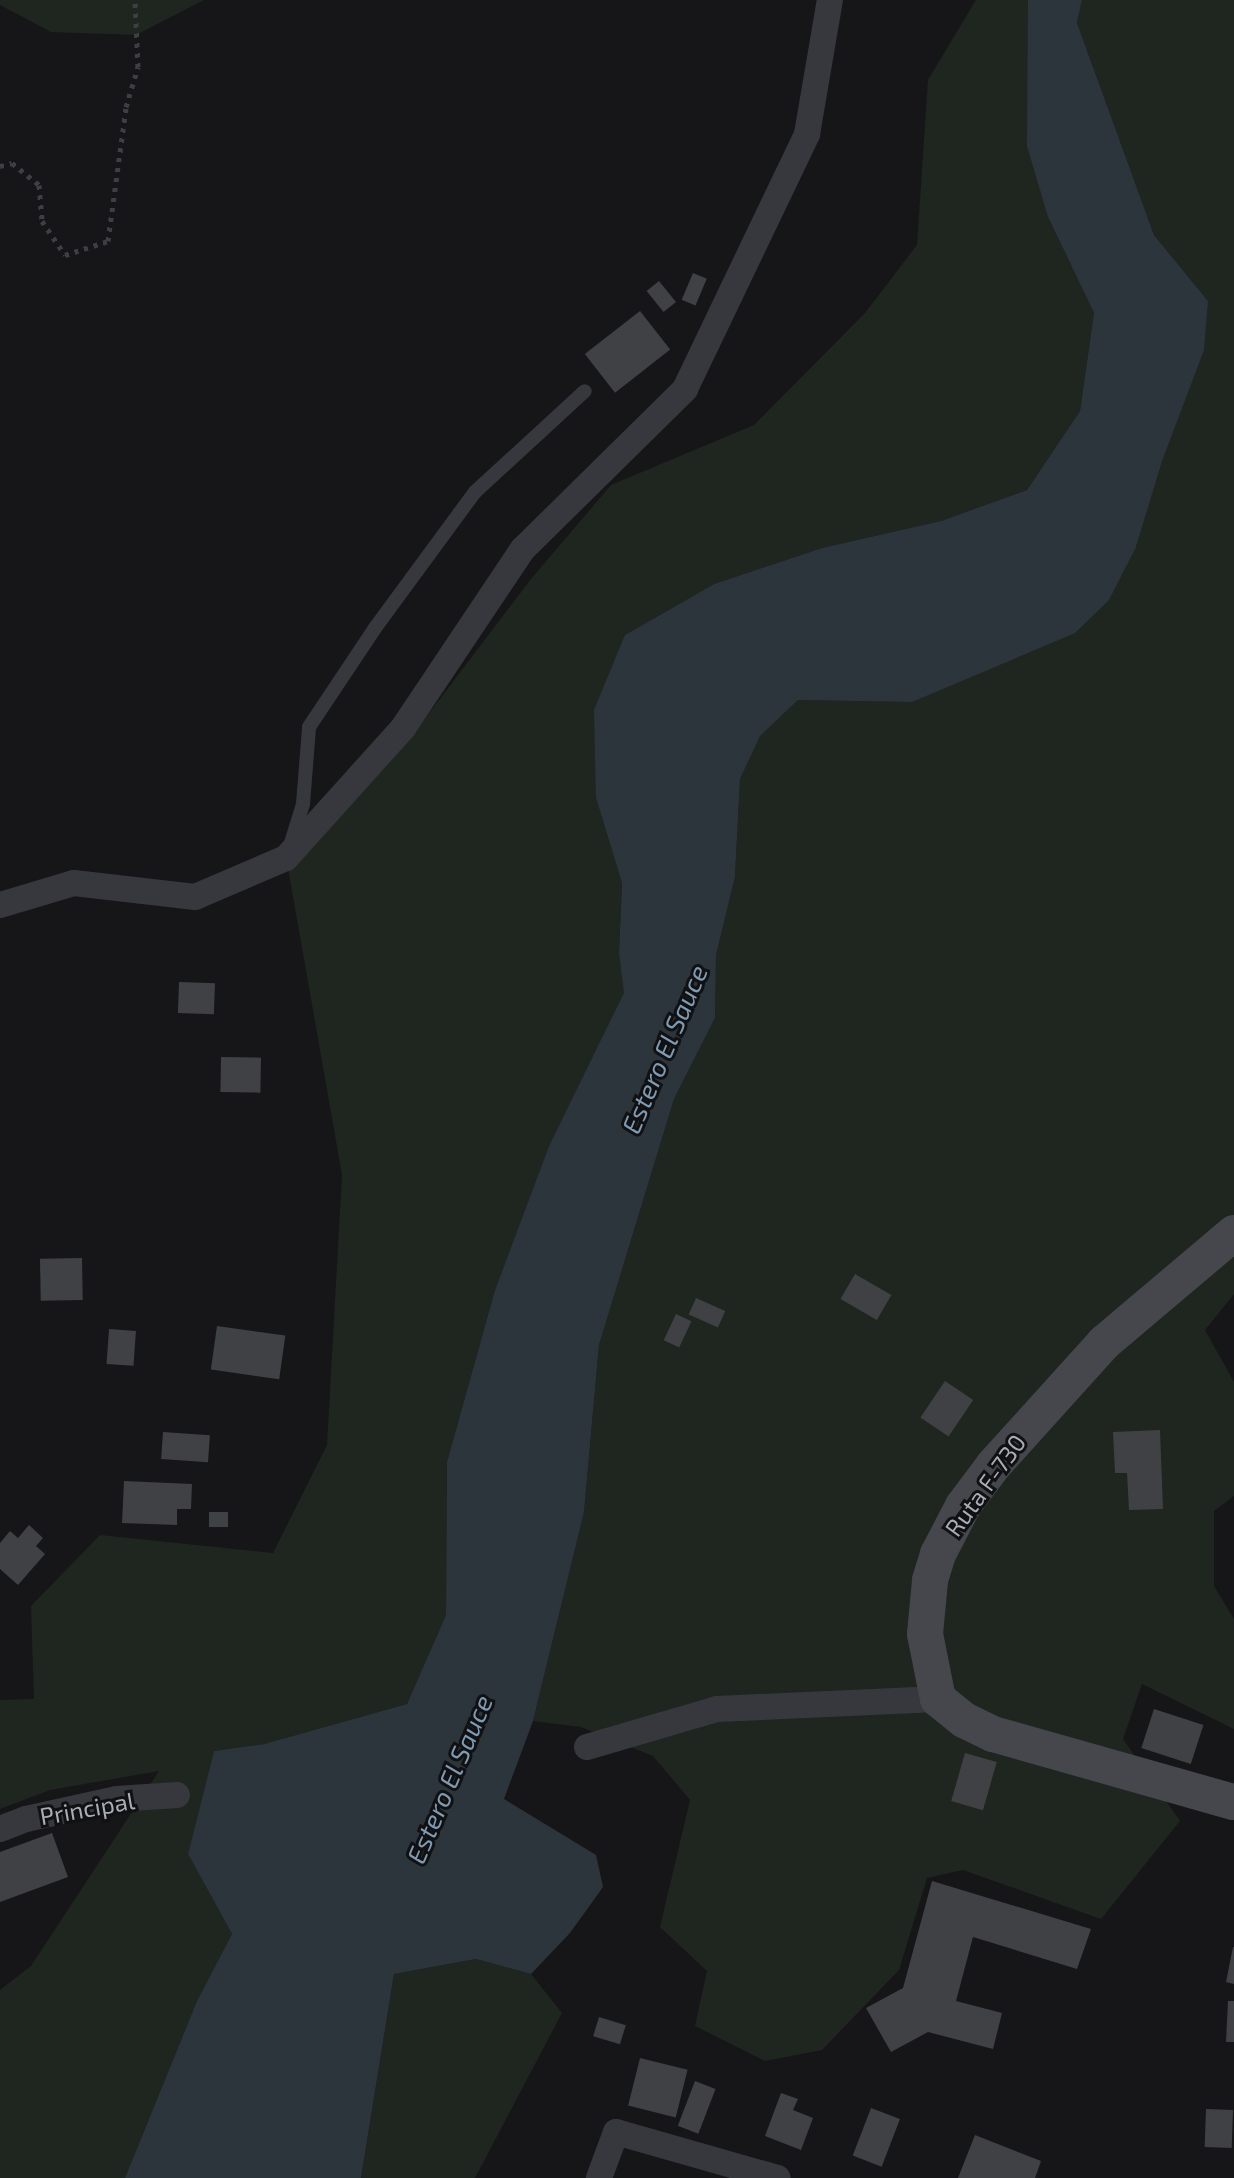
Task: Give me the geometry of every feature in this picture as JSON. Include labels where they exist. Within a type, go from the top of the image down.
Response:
[{"type":"street","points":[[0,905],[74,883],[195,897],[286,858],[403,728],[523,549],[685,389],[807,134],[830,0]]},
{"type":"street","name":"Ruta F-730","points":[[938,1699],[927,1656],[926,1607],[938,1554],[963,1506],[1025,1428],[1104,1343],[1234,1233]]},
{"type":"street","points":[[587,1747],[717,1709],[938,1699],[964,1720],[993,1734],[1234,1802]]},
{"type":"street","name":"Principal","points":[[0,1829],[26,1819],[117,1799],[177,1795]]},
{"type":"street","points":[[599,2178],[616,2132],[778,2178]]},
{"type":"lane","points":[[286,858],[303,804],[309,727],[375,628],[475,492],[585,391]]},
{"type":"path","points":[[0,166],[12,163],[39,185],[42,221],[65,255],[108,241],[126,107],[138,67],[135,0]]},
{"type":"shaded area","points":[[0,0],[204,0],[136,35],[51,32],[0,5]]},
{"type":"shaded area","points":[[976,0],[1028,0],[1048,217],[1094,313],[1080,411],[1027,490],[941,521],[822,548],[714,584],[625,635],[596,798],[622,883],[619,953],[625,993],[549,1146],[495,1290],[447,1462],[446,1615],[407,1704],[264,1744],[214,1751],[188,1854],[232,1934],[197,2001],[125,2178],[0,2178],[0,1990],[31,1966],[159,1771],[50,1790],[0,1809],[0,1700],[34,1699],[31,1606],[100,1535],[273,1553],[327,1445],[342,1175],[288,868],[423,721],[531,579],[611,485],[754,425],[865,313],[917,245],[928,80]]},
{"type":"shaded area","points":[[1082,0],[1234,0],[1234,1294],[1205,1330],[1234,1382],[1234,1496],[1214,1511],[1214,1586],[1234,1619],[1234,1729],[1142,1684],[1123,1739],[1180,1821],[1101,1919],[963,1870],[927,1878],[899,1970],[822,2050],[765,2061],[695,2026],[707,1971],[660,1927],[690,1800],[653,1756],[581,1727],[533,1721],[584,1512],[599,1345],[674,1099],[715,1018],[716,955],[735,877],[740,779],[760,735],[798,700],[912,702],[1136,547],[1208,301],[1154,235],[1077,23]]},
{"type":"shaded area","points":[[476,1959],[531,1974],[562,2013],[475,2178],[361,2178],[394,1974]]},
{"type":"water","name":"Estero El Sauce","points":[[1028,0],[1082,0],[1077,23],[1154,235],[1208,301],[1204,350],[1162,461],[1136,547],[1109,600],[1075,633],[912,702],[798,700],[760,736],[740,779],[735,877],[716,955],[715,1018],[674,1099],[599,1345],[584,1512],[533,1721],[504,1799],[596,1855],[603,1887],[570,1933],[531,1974],[476,1959],[394,1974],[361,2178],[125,2178],[197,2001],[232,1934],[188,1854],[214,1751],[264,1744],[407,1704],[446,1615],[447,1462],[495,1290],[549,1146],[624,993],[619,953],[622,883],[596,798],[594,710],[625,635],[714,584],[822,548],[941,521],[1027,490],[1080,411],[1094,313],[1048,217],[1027,146]]},
{"type":"building","points":[[693,273],[707,279],[695,306],[682,300]]},
{"type":"building","points":[[659,281],[676,302],[664,312],[647,291]]},
{"type":"building","points":[[640,311],[670,350],[615,393],[585,354]]},
{"type":"building","points":[[179,982],[215,983],[214,1014],[178,1013]]},
{"type":"building","points":[[221,1057],[261,1058],[260,1093],[220,1092]]},
{"type":"building","points":[[82,1258],[83,1300],[41,1301],[40,1259]]},
{"type":"building","points":[[855,1274],[891,1295],[877,1320],[840,1299]]},
{"type":"building","points":[[696,1298],[725,1311],[718,1327],[689,1314]]},
{"type":"building","points":[[676,1314],[691,1321],[679,1347],[664,1340]]},
{"type":"building","points":[[217,1326],[285,1336],[279,1379],[211,1370]]},
{"type":"building","points":[[109,1329],[136,1331],[133,1366],[107,1364]]},
{"type":"building","points":[[945,1381],[973,1400],[949,1436],[920,1417]]},
{"type":"building","points":[[1160,1430],[1163,1509],[1129,1510],[1127,1473],[1115,1473],[1113,1432]]},
{"type":"building","points":[[163,1432],[210,1435],[208,1462],[161,1459]]},
{"type":"building","points":[[124,1481],[192,1484],[191,1509],[177,1509],[177,1525],[122,1523]]},
{"type":"building","points":[[209,1512],[228,1512],[228,1527],[209,1527]]},
{"type":"building","points":[[29,1525],[43,1538],[36,1546],[45,1554],[18,1585],[0,1569],[0,1543],[10,1531],[18,1538]]},
{"type":"building","points":[[1154,1709],[1203,1725],[1191,1764],[1141,1748]]},
{"type":"building","points":[[965,1753],[997,1762],[983,1810],[951,1801]]},
{"type":"building","points":[[52,1833],[68,1877],[0,1902],[0,1852]]},
{"type":"building","points":[[932,1881],[1091,1929],[1077,1969],[973,1937],[956,2001],[1002,2013],[993,2049],[928,2032],[891,2052],[866,2008],[903,1988]]},
{"type":"building","points":[[1234,1947],[1234,1984],[1226,1982]]},
{"type":"building","points":[[1228,2001],[1234,2001],[1234,2042],[1226,2042]]},
{"type":"building","points":[[599,2017],[626,2025],[620,2044],[593,2036]]},
{"type":"building","points":[[640,2058],[688,2070],[676,2117],[628,2106]]},
{"type":"building","points":[[695,2081],[716,2089],[698,2134],[678,2126]]},
{"type":"building","points":[[781,2093],[798,2099],[793,2110],[813,2118],[801,2150],[765,2136]]},
{"type":"building","points":[[871,2108],[900,2119],[882,2167],[853,2156]]},
{"type":"building","points":[[1206,2109],[1233,2110],[1232,2148],[1205,2147]]},
{"type":"building","points":[[975,2135],[1041,2161],[1035,2178],[958,2178]]}]
